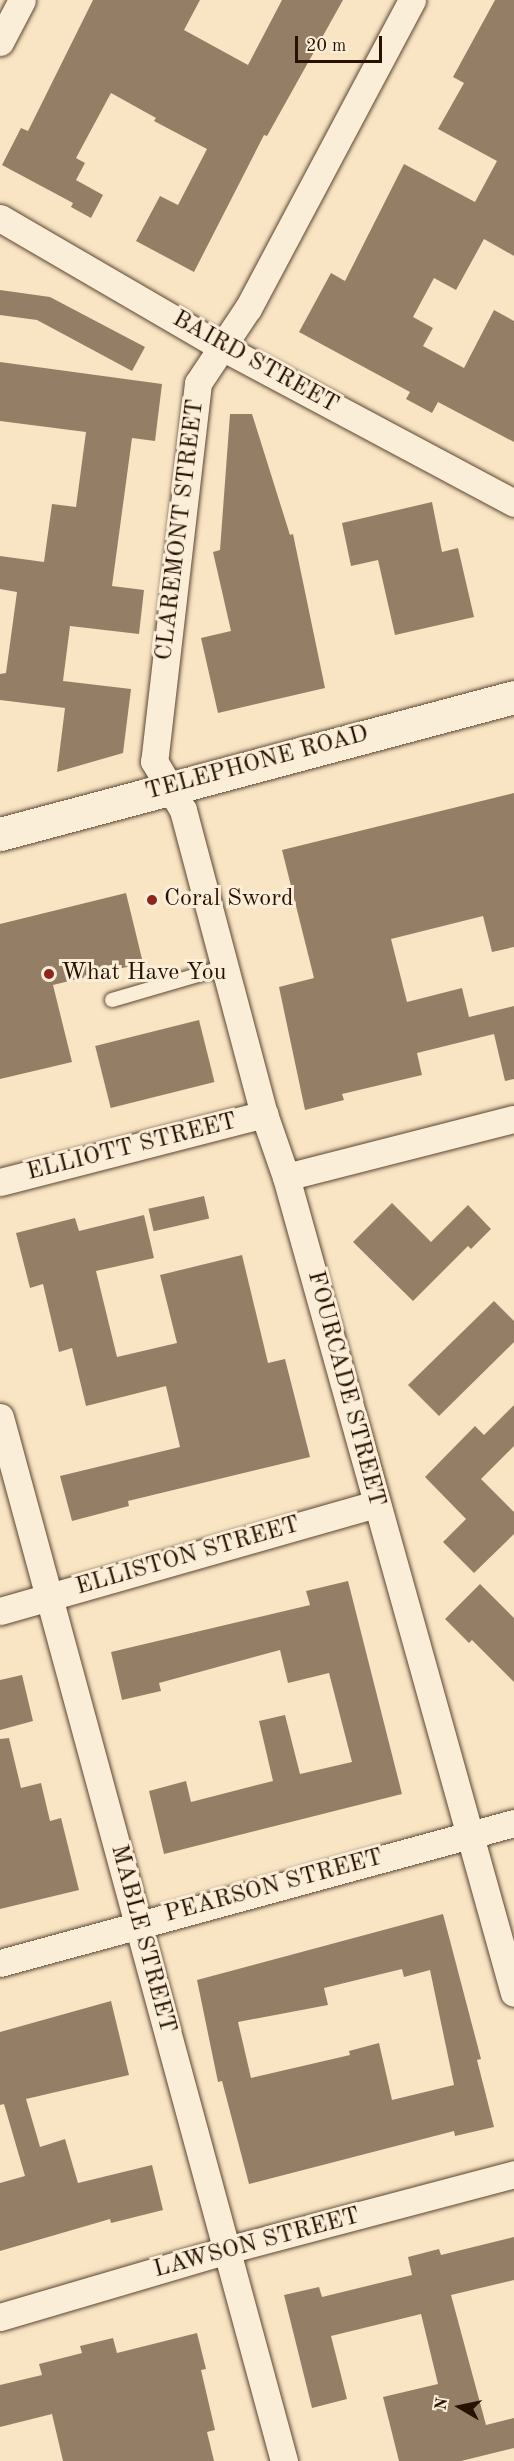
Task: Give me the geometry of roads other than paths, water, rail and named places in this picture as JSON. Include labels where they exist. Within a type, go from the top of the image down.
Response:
[{"type":"main road","name":"TELEPHONE ROAD","points":[[0,834],[514,697]]},
{"type":"street","points":[[0,42],[22,0]]},
{"type":"street","name":"CLAREMONT STREET","points":[[170,787],[154,761],[198,383],[220,346],[248,309],[412,0]]},
{"type":"street","name":"BAIRD STREET","points":[[0,218],[220,346],[514,503]]},
{"type":"street","name":"FOURCADE STREET","points":[[170,787],[183,810],[264,1114],[286,1177],[376,1504],[472,1834],[514,1993]]},
{"type":"street","name":"ELLIOTT STREET","points":[[0,1182],[264,1114]]},
{"type":"street","points":[[286,1177],[514,1119]]},
{"type":"street","name":"MABLE STREET","points":[[0,1417],[284,2461]]},
{"type":"street","name":"ELLISTON STREET","points":[[0,1611],[376,1504]]},
{"type":"street","name":"PEARSON STREET","points":[[0,1963],[514,1823]]},
{"type":"street","name":"LAWSON STREET","points":[[0,2317],[227,2250],[514,2174]]},
{"type":"lane","points":[[112,1000],[225,967]]},
{"type":"place","name":"Coral Sword","points":[[152,900]]},
{"type":"place","name":"What Have You","points":[[49,974]]}]
